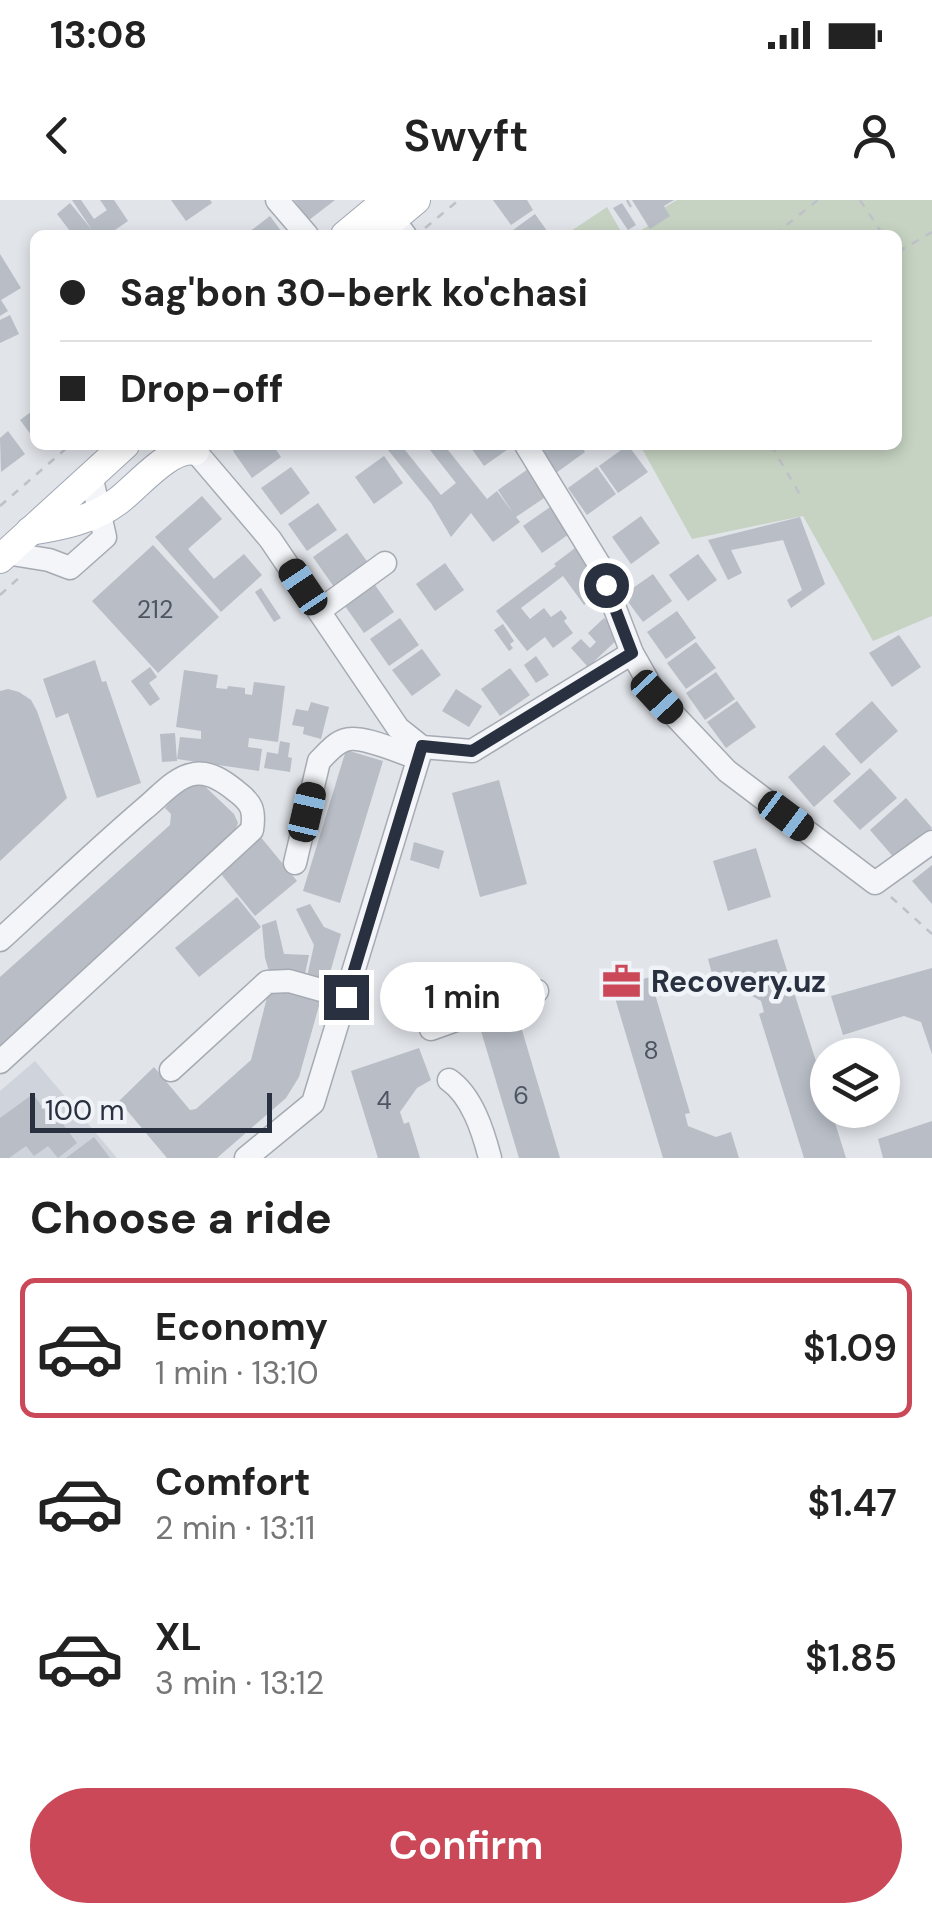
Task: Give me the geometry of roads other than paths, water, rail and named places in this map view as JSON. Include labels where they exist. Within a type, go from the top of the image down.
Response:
[{"type":"main road","points":[[362,230],[390,222],[416,200]]},
{"type":"main road","points":[[2,548],[91,450]]},
{"type":"main road","points":[[2,548],[30,531],[120,450]]},
{"type":"main road","points":[[30,531],[73,523],[100,512],[184,450]]},
{"type":"street","points":[[277,200],[303,230]]},
{"type":"street","points":[[194,450],[270,540],[398,728],[420,752]]},
{"type":"street","points":[[529,450],[606,574],[606,585],[632,653],[657,697],[727,772],[875,883],[932,842]]},
{"type":"street","points":[[2,548],[70,568],[104,536],[91,476]]},
{"type":"street","points":[[319,611],[385,563]]},
{"type":"street","points":[[295,863],[320,761],[343,740],[356,738],[420,752],[472,751],[632,653]]},
{"type":"street","points":[[246,1158],[313,1104],[420,752]]},
{"type":"street","points":[[0,940],[178,780],[208,774],[252,803],[252,830],[0,1062]]},
{"type":"street","points":[[171,1070],[267,982],[289,981],[346,997]]},
{"type":"street","points":[[431,1029],[536,991]]},
{"type":"street","points":[[449,1080],[461,1088],[469,1102],[490,1158]]},
{"type":"place","name":"Recovery.uz","points":[[621,982]]}]
